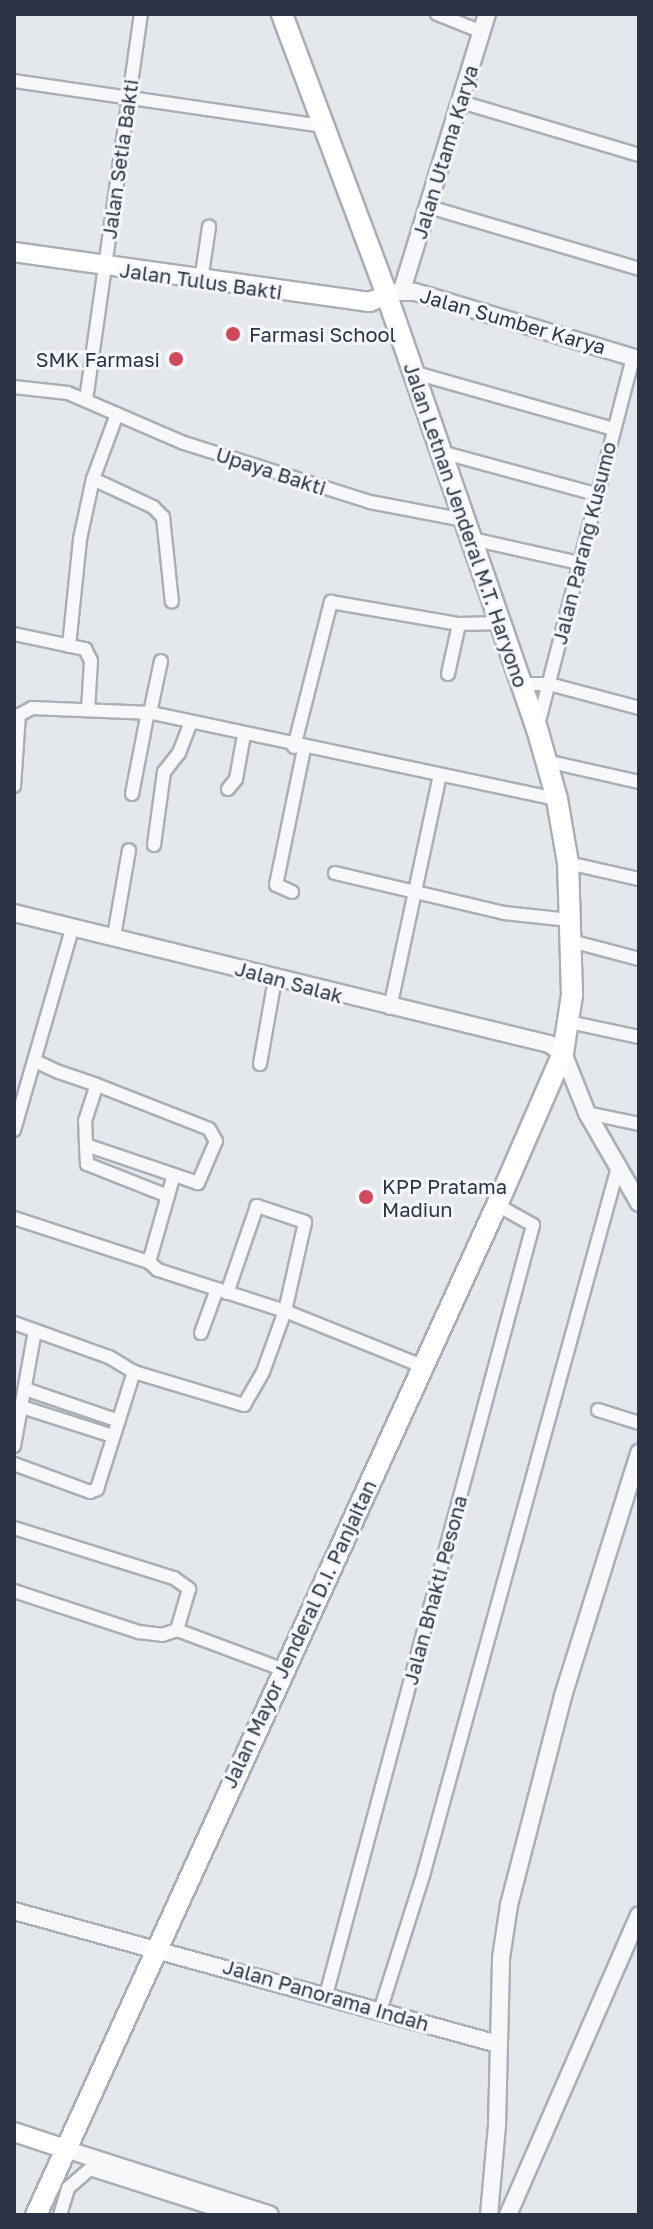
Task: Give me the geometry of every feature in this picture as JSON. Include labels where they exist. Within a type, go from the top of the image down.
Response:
[{"type":"highway","name":"Jalan Letnan Jenderal M.T. Haryono","points":[[282,14],[321,126],[395,292],[412,372],[523,684],[557,799],[568,863],[571,941],[569,1022],[563,1053]]},
{"type":"highway","name":"Jalan Mayor Jenderal D.I. Panjaitan","points":[[36,2215],[154,1947],[424,1367],[563,1053]]},
{"type":"main road","name":"Jalan Tulus Bakti","points":[[14,252],[104,268],[369,302],[395,292]]},
{"type":"main road","points":[[14,2132],[65,2149]]},
{"type":"street","name":"Jalan Setia Bakti","points":[[86,400],[141,14]]},
{"type":"street","points":[[437,14],[482,32]]},
{"type":"street","name":"Jalan Utama Karya","points":[[395,292],[429,207],[487,14]]},
{"type":"street","points":[[14,81],[321,126]]},
{"type":"street","points":[[461,102],[639,155]]},
{"type":"street","points":[[429,207],[639,269]]},
{"type":"street","points":[[201,281],[209,227]]},
{"type":"street","name":"Jalan Sumber Karya","points":[[395,292],[636,358]]},
{"type":"street","name":"Jalan Parang Kusumo","points":[[537,729],[613,429],[636,358]]},
{"type":"street","points":[[412,372],[613,429]]},
{"type":"street","name":"Upaya Bakti","points":[[14,387],[86,400],[181,442],[370,502],[579,563]]},
{"type":"street","points":[[69,646],[80,539],[93,479],[117,414]]},
{"type":"street","points":[[440,452],[596,494]]},
{"type":"street","points":[[93,479],[163,517],[172,602]]},
{"type":"street","points":[[292,892],[276,885],[299,748],[331,602],[459,624],[501,623]]},
{"type":"street","points":[[448,674],[459,624]]},
{"type":"street","points":[[14,634],[69,646],[89,654],[88,710]]},
{"type":"street","points":[[132,794],[161,661]]},
{"type":"street","points":[[523,684],[549,684],[639,708]]},
{"type":"street","points":[[14,786],[22,712],[88,710],[149,712],[299,748],[557,799]]},
{"type":"street","points":[[154,845],[164,772],[179,753],[191,722]]},
{"type":"street","points":[[228,789],[236,779],[244,735]]},
{"type":"street","points":[[546,761],[639,782]]},
{"type":"street","points":[[390,1008],[440,775]]},
{"type":"street","points":[[114,936],[129,850]]},
{"type":"street","points":[[568,863],[639,879]]},
{"type":"street","points":[[335,873],[504,913],[570,920]]},
{"type":"street","name":"Jalan Salak","points":[[14,913],[390,1008],[528,1037],[563,1053]]},
{"type":"street","points":[[14,1130],[73,926]]},
{"type":"street","points":[[571,941],[639,959]]},
{"type":"street","points":[[260,1064],[275,979]]},
{"type":"street","points":[[569,1022],[639,1037]]},
{"type":"street","points":[[563,1053],[587,1113],[639,1203]]},
{"type":"street","points":[[35,1061],[212,1131],[216,1141],[198,1183],[173,1178],[86,1145]]},
{"type":"street","points":[[97,1085],[85,1121],[87,1164],[168,1196]]},
{"type":"street","points":[[587,1113],[639,1124]]},
{"type":"street","points":[[380,2011],[424,1872],[618,1167]]},
{"type":"street","points":[[149,1262],[173,1178]]},
{"type":"street","name":"Jalan Bhakti Pesona","points":[[326,1995],[533,1225],[497,1205]]},
{"type":"street","points":[[14,1323],[109,1357],[134,1372],[247,1404],[285,1311],[307,1226],[261,1206],[254,1209],[222,1291],[201,1333]]},
{"type":"street","points":[[14,1218],[149,1262],[165,1274],[285,1311],[424,1367]]},
{"type":"street","points":[[14,1446],[35,1331]]},
{"type":"street","points":[[14,1464],[90,1492],[100,1483],[134,1372]]},
{"type":"street","points":[[25,1389],[119,1421]]},
{"type":"street","points":[[22,1407],[113,1436]]},
{"type":"street","points":[[598,1410],[639,1423]]},
{"type":"street","points":[[490,2213],[501,1958],[529,1812],[639,1453]]},
{"type":"street","points":[[14,1528],[187,1585],[177,1630]]},
{"type":"street","points":[[14,1591],[139,1632],[162,1635],[177,1630],[282,1669]]},
{"type":"street","name":"Jalan Panorama Indah","points":[[14,1911],[498,2044]]},
{"type":"street","points":[[508,2215],[639,1915]]},
{"type":"street","points":[[65,2149],[268,2215]]},
{"type":"street","points":[[60,2215],[68,2188],[90,2169],[233,2215]]},
{"type":"place","name":"Farmasi School","points":[[233,334]]},
{"type":"place","name":"SMK Farmasi","points":[[176,359]]},
{"type":"place","name":"KPP Pratama Madiun","points":[[366,1197]]}]
